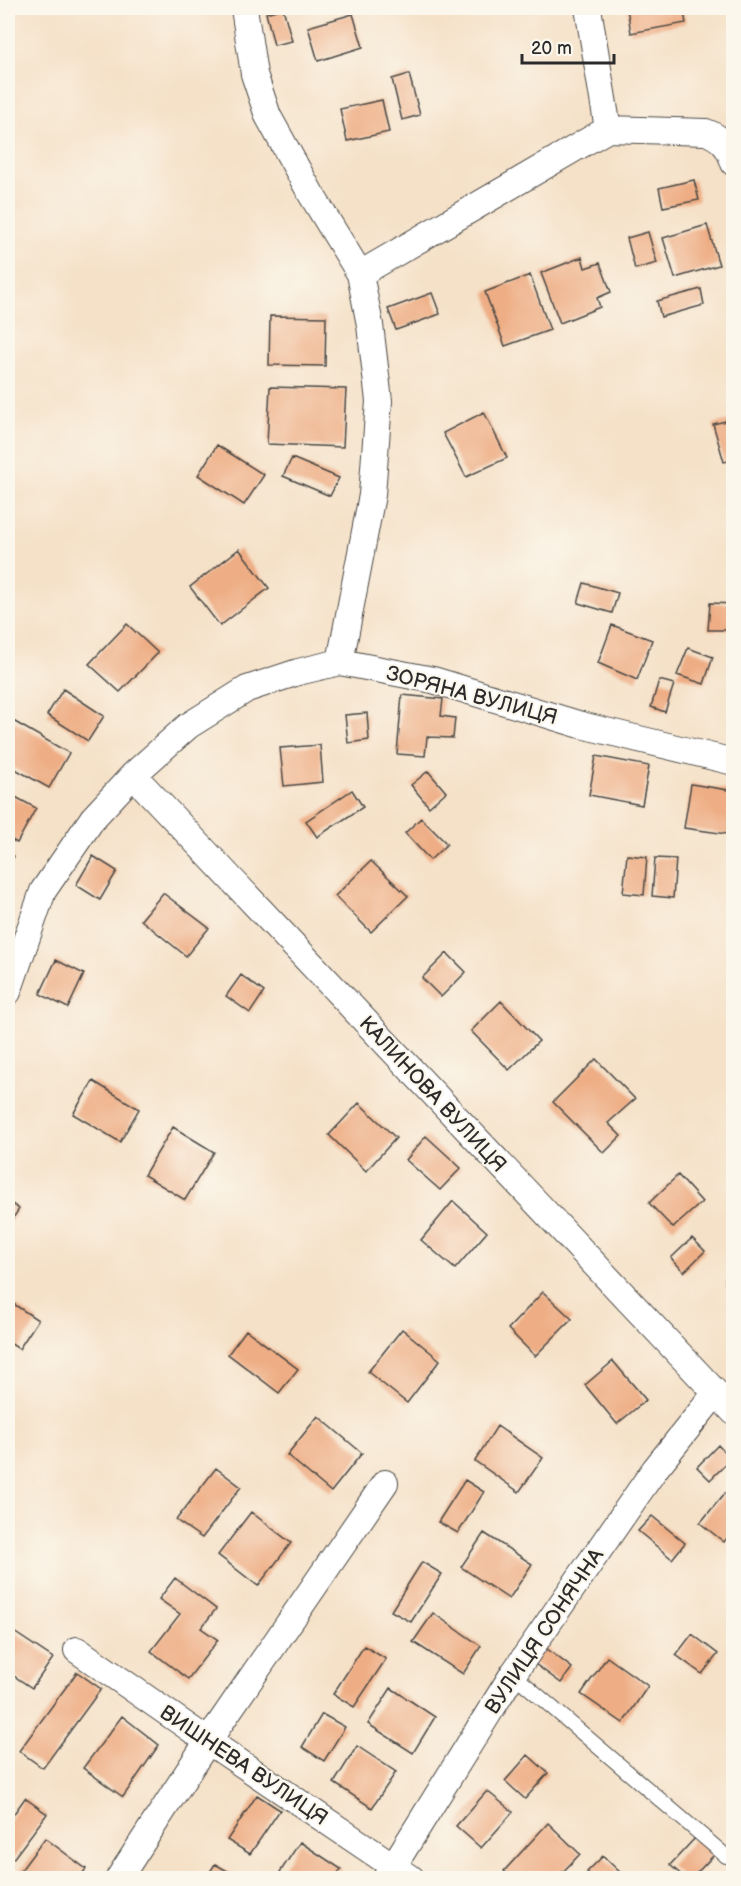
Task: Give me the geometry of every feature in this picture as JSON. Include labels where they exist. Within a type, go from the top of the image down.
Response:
[{"type":"street","points":[[244,8],[254,74],[268,116],[311,194],[360,274],[370,325],[378,401],[372,495],[340,662]]},
{"type":"street","points":[[588,8],[608,129]]},
{"type":"street","points":[[360,274],[608,129],[706,132],[727,146],[734,163]]},
{"type":"street","name":"ЗОРЯНА ВУЛИЦЯ","points":[[8,992],[43,891],[93,818],[133,775],[188,726],[247,689],[298,672],[340,662],[434,680],[581,725],[734,762]]},
{"type":"street","name":"КАЛИНОВА ВУЛИЦЯ","points":[[133,775],[734,1412]]},
{"type":"street","name":"ВУЛИЦЯ СОНЯЧНА","points":[[397,1875],[513,1674],[655,1469],[715,1394]]},
{"type":"street","points":[[119,1878],[208,1741],[385,1483]]},
{"type":"street","name":"ВИШНЕВА ВУЛИЦЯ","points":[[77,1650],[397,1875]]},
{"type":"lane","points":[[513,1674],[726,1856]]},
{"type":"building","points":[[283,8],[292,41],[274,45],[266,13]]},
{"type":"building","points":[[627,8],[683,8],[686,23],[631,33]]},
{"type":"building","points":[[353,14],[363,47],[318,61],[308,27]]},
{"type":"building","points":[[409,74],[420,115],[402,120],[392,79]]},
{"type":"building","points":[[382,100],[389,132],[347,141],[340,109]]},
{"type":"building","points":[[694,180],[699,200],[663,207],[659,188]]},
{"type":"building","points":[[707,225],[719,265],[675,278],[663,238]]},
{"type":"building","points":[[648,232],[657,263],[635,269],[627,238]]},
{"type":"building","points":[[582,257],[585,268],[600,263],[611,292],[597,298],[600,307],[560,323],[541,273]]},
{"type":"building","points":[[530,275],[550,330],[505,346],[485,292]]},
{"type":"building","points":[[701,289],[704,305],[661,317],[657,301]]},
{"type":"building","points":[[432,293],[440,314],[396,330],[388,309]]},
{"type":"building","points":[[270,316],[326,317],[325,366],[269,365]]},
{"type":"building","points":[[270,387],[346,389],[343,447],[267,444]]},
{"type":"building","points":[[484,412],[507,458],[466,477],[443,433]]},
{"type":"building","points":[[734,419],[734,460],[724,462],[713,424]]},
{"type":"building","points":[[217,445],[264,475],[244,505],[198,475]]},
{"type":"building","points":[[292,458],[339,478],[330,496],[283,476]]},
{"type":"building","points":[[239,549],[269,588],[220,626],[190,587]]},
{"type":"building","points":[[584,583],[618,593],[612,613],[578,603]]},
{"type":"building","points":[[710,603],[734,604],[734,630],[708,630]]},
{"type":"building","points":[[127,624],[158,653],[120,692],[89,664]]},
{"type":"building","points":[[612,625],[652,640],[637,680],[598,663]]},
{"type":"building","points":[[688,648],[713,657],[704,684],[677,675]]},
{"type":"building","points":[[659,680],[674,684],[665,712],[651,707]]},
{"type":"building","points":[[63,689],[104,716],[88,741],[47,715]]},
{"type":"building","points":[[402,695],[443,699],[441,716],[455,718],[453,738],[427,737],[425,756],[397,754]]},
{"type":"building","points":[[367,713],[369,740],[348,743],[345,715]]},
{"type":"building","points":[[8,718],[69,753],[49,788],[8,765]]},
{"type":"building","points":[[320,745],[323,782],[284,786],[280,748]]},
{"type":"building","points":[[596,756],[649,766],[642,805],[589,795]]},
{"type":"building","points":[[428,771],[446,792],[429,807],[411,785]]},
{"type":"building","points":[[691,784],[734,791],[734,835],[684,828]]},
{"type":"building","points":[[352,790],[363,807],[317,837],[306,821]]},
{"type":"building","points":[[8,793],[36,808],[17,843],[8,838]]},
{"type":"building","points":[[421,818],[447,844],[430,860],[405,833]]},
{"type":"building","points":[[8,853],[14,856],[8,869]]},
{"type":"building","points":[[627,855],[647,857],[644,895],[623,893]]},
{"type":"building","points":[[93,856],[117,871],[100,900],[76,885]]},
{"type":"building","points":[[655,858],[676,859],[673,898],[652,896]]},
{"type":"building","points":[[371,861],[408,896],[371,932],[335,896]]},
{"type":"building","points":[[163,893],[209,928],[186,956],[141,920]]},
{"type":"building","points":[[447,953],[466,972],[441,997],[422,978]]},
{"type":"building","points":[[56,960],[84,974],[68,1008],[40,994]]},
{"type":"building","points":[[241,975],[264,992],[250,1013],[226,996]]},
{"type":"building","points":[[501,1001],[539,1041],[509,1070],[471,1031]]},
{"type":"building","points":[[596,1059],[635,1099],[608,1123],[621,1136],[604,1153],[553,1102]]},
{"type":"building","points":[[93,1081],[139,1109],[120,1142],[73,1114]]},
{"type":"building","points":[[359,1103],[396,1138],[366,1171],[329,1135]]},
{"type":"building","points":[[173,1127],[214,1152],[185,1200],[144,1175]]},
{"type":"building","points":[[426,1136],[461,1168],[440,1190],[406,1160]]},
{"type":"building","points":[[678,1175],[702,1202],[673,1228],[649,1203]]},
{"type":"building","points":[[8,1201],[19,1209],[8,1226]]},
{"type":"building","points":[[453,1201],[487,1232],[455,1269],[421,1240]]},
{"type":"building","points":[[692,1238],[705,1251],[684,1272],[671,1258]]},
{"type":"building","points":[[734,1275],[734,1292],[725,1283]]},
{"type":"building","points":[[543,1292],[572,1319],[535,1356],[508,1329]]},
{"type":"building","points":[[12,1303],[38,1320],[19,1349],[8,1342],[8,1310]]},
{"type":"building","points":[[402,1329],[440,1360],[407,1403],[368,1372]]},
{"type":"building","points":[[246,1330],[298,1369],[279,1393],[228,1354]]},
{"type":"building","points":[[613,1361],[646,1400],[617,1424],[585,1385]]},
{"type":"building","points":[[318,1416],[362,1453],[331,1492],[287,1455]]},
{"type":"building","points":[[497,1426],[543,1458],[519,1492],[475,1461]]},
{"type":"building","points":[[718,1445],[731,1459],[710,1480],[697,1467]]},
{"type":"building","points":[[216,1468],[241,1487],[202,1538],[176,1520]]},
{"type":"building","points":[[465,1480],[484,1492],[458,1533],[438,1522]]},
{"type":"building","points":[[725,1493],[734,1500],[734,1530],[724,1542],[700,1523]]},
{"type":"building","points":[[251,1512],[291,1543],[258,1586],[218,1555]]},
{"type":"building","points":[[652,1516],[685,1543],[672,1559],[638,1531]]},
{"type":"building","points":[[484,1533],[532,1564],[509,1599],[461,1567]]},
{"type":"building","points":[[422,1562],[442,1574],[411,1622],[391,1611]]},
{"type":"building","points":[[175,1578],[216,1609],[201,1628],[218,1640],[188,1679],[151,1651],[180,1614],[159,1599]]},
{"type":"building","points":[[433,1613],[481,1646],[463,1674],[413,1642]]},
{"type":"building","points":[[8,1628],[53,1658],[32,1688],[8,1672]]},
{"type":"building","points":[[692,1634],[718,1654],[702,1674],[676,1655]]},
{"type":"building","points":[[542,1645],[572,1668],[561,1683],[531,1661]]},
{"type":"building","points":[[364,1646],[386,1659],[354,1707],[333,1694]]},
{"type":"building","points":[[607,1657],[648,1686],[623,1723],[581,1694]]},
{"type":"building","points":[[77,1672],[101,1689],[43,1768],[19,1751]]},
{"type":"building","points":[[391,1688],[435,1717],[413,1753],[368,1724]]},
{"type":"building","points":[[322,1714],[345,1727],[324,1761],[302,1747]]},
{"type":"building","points":[[122,1716],[159,1745],[123,1797],[83,1768]]},
{"type":"building","points":[[357,1746],[396,1772],[372,1808],[334,1783]]},
{"type":"building","points":[[528,1755],[548,1773],[525,1799],[505,1781]]},
{"type":"building","points":[[487,1791],[513,1812],[481,1848],[456,1826]]},
{"type":"building","points":[[257,1795],[280,1810],[250,1854],[227,1840]]},
{"type":"building","points":[[25,1798],[47,1814],[13,1859],[8,1855],[8,1822]]},
{"type":"building","points":[[548,1823],[580,1854],[557,1878],[513,1878],[504,1871]]},
{"type":"building","points":[[45,1838],[86,1869],[79,1878],[15,1878]]},
{"type":"building","points":[[695,1838],[714,1855],[692,1878],[685,1878],[670,1865]]},
{"type":"building","points":[[300,1842],[341,1869],[335,1878],[283,1878],[278,1875]]},
{"type":"building","points":[[603,1856],[624,1876],[622,1878],[594,1878],[587,1872]]},
{"type":"building","points":[[215,1864],[240,1878],[206,1878]]}]
